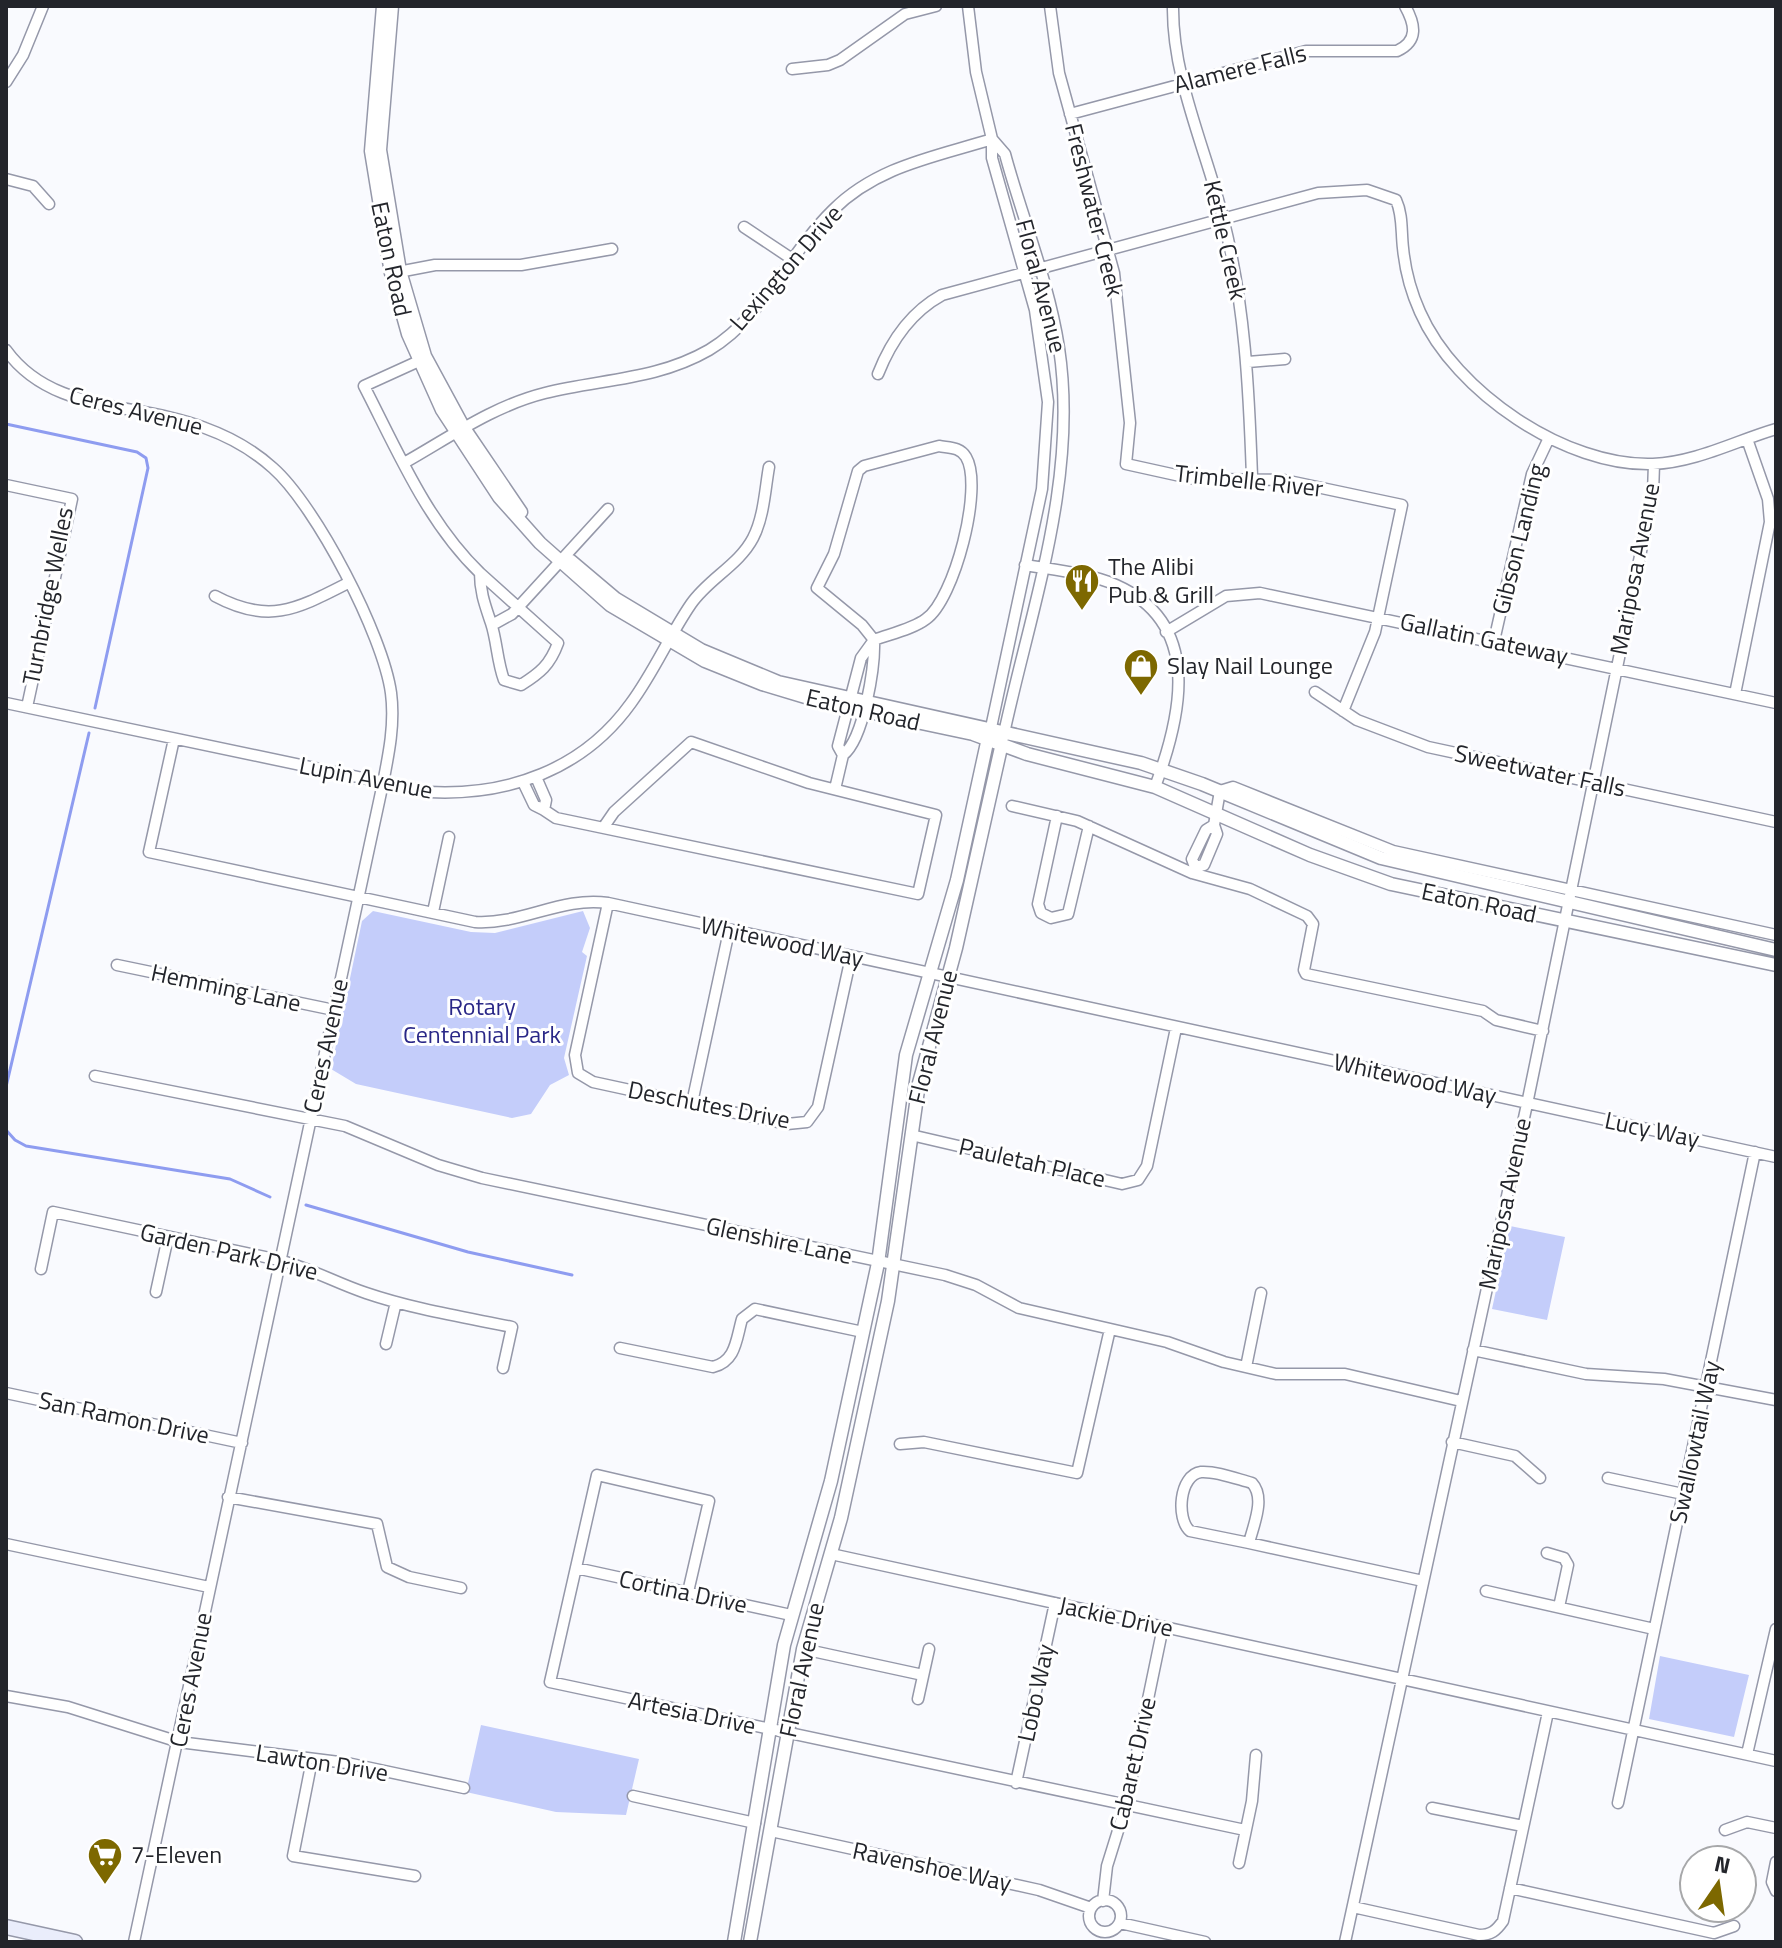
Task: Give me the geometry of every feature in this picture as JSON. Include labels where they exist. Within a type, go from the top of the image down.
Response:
[{"type":"main road","points":[[6,1927],[75,1942]]},
{"type":"street","points":[[6,82],[23,55],[43,6]]},
{"type":"street","name":"Eaton Road","points":[[383,6],[371,151],[395,272],[419,361],[499,497],[610,605],[762,684],[1161,769],[1381,858],[1776,935]]},
{"type":"street","points":[[392,6],[380,150],[395,272],[425,356],[460,431]]},
{"type":"street","points":[[792,69],[828,65],[840,60],[905,14],[936,6]]},
{"type":"street","name":"Floral Avenue","points":[[734,1942],[755,1823],[767,1729],[791,1615],[831,1481],[878,1263],[901,1080],[957,880],[1042,489],[1048,402],[1042,343],[992,158],[992,139],[976,72],[968,6]]},
{"type":"street","name":"Freshwater Creek","points":[[1050,6],[1059,73],[1110,251],[1125,350],[1130,423],[1126,464]]},
{"type":"street","name":"Kettle Creek","points":[[1173,6],[1184,83],[1223,218],[1248,362],[1252,477]]},
{"type":"street","name":"Alamere Falls","points":[[1070,114],[1306,51],[1397,51],[1410,41],[1414,26],[1405,6]]},
{"type":"street","name":"Floral Avenue","points":[[750,1942],[803,1649],[831,1554],[895,1266],[911,1135],[925,1055],[948,977],[1041,567],[1061,463],[1064,403],[1059,345],[1005,154],[992,139]]},
{"type":"street","name":"Lexington Drive","points":[[404,463],[524,399],[662,371],[710,349],[754,312],[792,259],[834,209],[864,185],[909,163],[992,139]]},
{"type":"street","points":[[6,179],[33,186],[49,204]]},
{"type":"street","points":[[878,374],[888,349],[928,303],[960,290],[1318,193],[1367,190],[1391,195],[1396,200],[1411,289],[1421,315],[1456,368],[1501,406],[1549,438],[1600,460],[1654,464],[1693,458],[1776,429]]},
{"type":"street","points":[[744,227],[792,259]]},
{"type":"street","points":[[395,272],[435,265],[521,265],[612,249]]},
{"type":"street","name":"Ceres Avenue","points":[[6,350],[20,370],[74,400],[201,426],[249,449],[291,487],[348,583],[380,650],[391,692],[391,737],[383,783],[134,1942]]},
{"type":"street","points":[[1248,362],[1285,359]]},
{"type":"street","points":[[419,361],[364,386],[446,535],[480,573],[558,643],[552,659],[541,672],[521,685],[504,680],[492,625],[483,607],[480,573]]},
{"type":"street","name":"Gibson Landing","points":[[1494,641],[1532,474],[1549,438]]},
{"type":"street","points":[[1735,694],[1770,522],[1765,489],[1747,439]]},
{"type":"street","points":[[835,789],[843,755],[851,749],[865,705],[875,662],[874,640],[862,625],[817,588],[834,554],[858,471],[864,466],[939,446],[958,449],[966,457],[973,478],[973,495],[946,596],[927,619],[874,640],[861,658],[838,746],[843,755]]},
{"type":"street","name":"Trimbelle River","points":[[1126,464],[1194,479],[1252,477],[1284,480],[1402,505],[1378,616]]},
{"type":"street","name":"Mariposa Avenue","points":[[1345,1942],[1566,921],[1653,493],[1654,464]]},
{"type":"street","name":"Lupin Avenue","points":[[6,703],[383,783],[458,793],[523,782],[579,755],[608,731],[638,694],[694,600],[754,537],[769,467]]},
{"type":"street","name":"Turnbridge Welles","points":[[6,485],[72,499],[27,707]]},
{"type":"street","points":[[492,625],[519,607],[608,509]]},
{"type":"street","points":[[1025,565],[1120,587],[1150,611],[1166,632],[1177,659],[1181,683],[1176,720],[1155,787]]},
{"type":"street","points":[[215,596],[246,610],[279,613],[348,583]]},
{"type":"street","name":"Gallatin Gateway","points":[[1166,632],[1209,604],[1243,593],[1378,616],[1776,703]]},
{"type":"street","points":[[1343,711],[1358,681],[1378,616]]},
{"type":"street","name":"Sweetwater Falls","points":[[1315,692],[1379,730],[1428,747],[1776,822]]},
{"type":"street","name":"Eaton Road","points":[[1003,736],[1027,754],[1155,787],[1215,820],[1391,884],[1776,965]]},
{"type":"street","name":"Whitewood Way","points":[[174,739],[149,852],[490,923],[570,903],[608,903],[1527,1104]]},
{"type":"street","points":[[523,782],[534,805],[556,818],[603,828],[918,894],[936,815],[835,789],[691,742],[614,812],[603,828]]},
{"type":"street","points":[[536,777],[546,800],[544,810]]},
{"type":"street","points":[[1193,870],[1192,859],[1206,830],[1215,820],[1220,791]]},
{"type":"street","points":[[1012,806],[1089,826],[1193,870],[1250,889],[1307,916],[1313,924],[1304,970],[1306,974],[1483,1011],[1496,1020],[1543,1031]]},
{"type":"street","points":[[1057,816],[1038,904],[1041,913],[1051,918],[1068,914],[1089,826]]},
{"type":"street","points":[[433,912],[449,837]]},
{"type":"street","name":"Eaton Road","points":[[1569,896],[1776,950]]},
{"type":"street","name":"Deschutes Drive","points":[[608,903],[575,1055],[578,1073],[593,1082],[798,1125],[807,1122],[818,1107],[851,957]]},
{"type":"street","points":[[692,1103],[729,931]]},
{"type":"street","name":"Hemming Lane","points":[[117,965],[334,1010]]},
{"type":"street","name":"Pauletah Place","points":[[911,1135],[1122,1184],[1138,1180],[1147,1166],[1176,1028]]},
{"type":"street","name":"Glenshire Lane","points":[[95,1076],[310,1118],[365,1132],[459,1172],[961,1280],[1019,1308],[1167,1342],[1246,1367],[1276,1374],[1345,1374],[1461,1401]]},
{"type":"street","name":"Lucy Way","points":[[1527,1104],[1776,1157]]},
{"type":"street","name":"Swallowtail Way","points":[[1618,1803],[1755,1152]]},
{"type":"street","name":"Garden Park Drive","points":[[41,1269],[53,1212],[279,1260],[309,1268],[363,1293],[512,1327],[503,1368]]},
{"type":"street","points":[[156,1292],[168,1237]]},
{"type":"street","points":[[1246,1367],[1261,1293]]},
{"type":"street","points":[[386,1344],[396,1302]]},
{"type":"street","points":[[620,1348],[713,1367],[722,1365],[733,1354],[742,1319],[755,1309],[863,1332]]},
{"type":"street","points":[[900,1444],[924,1442],[1077,1473],[1110,1329]]},
{"type":"street","points":[[1473,1350],[1586,1374],[1664,1379],[1776,1400]]},
{"type":"street","name":"San Ramon Drive","points":[[6,1393],[242,1443]]},
{"type":"street","points":[[1452,1442],[1515,1456],[1540,1478]]},
{"type":"street","points":[[1249,1543],[1259,1502],[1257,1488],[1252,1483],[1206,1472],[1193,1475],[1188,1480],[1180,1511],[1184,1526],[1190,1531],[1423,1581]]},
{"type":"street","name":"Artesia Drive","points":[[688,1592],[709,1501],[597,1475],[550,1682],[1245,1830]]},
{"type":"street","points":[[1608,1478],[1683,1494]]},
{"type":"street","points":[[228,1497],[377,1524],[387,1567],[409,1577],[461,1588]]},
{"type":"street","points":[[6,1544],[209,1587]]},
{"type":"street","points":[[1547,1553],[1564,1558],[1568,1565],[1559,1607]]},
{"type":"street","name":"Jackie Drive","points":[[831,1554],[1776,1761]]},
{"type":"street","name":"Cortina Drive","points":[[576,1568],[791,1615]]},
{"type":"street","points":[[1486,1591],[1654,1629]]},
{"type":"street","name":"Lobo Way","points":[[1016,1783],[1055,1603]]},
{"type":"street","name":"Cabaret Drive","points":[[1103,1901],[1107,1866],[1126,1805],[1163,1627]]},
{"type":"street","points":[[1747,1754],[1775,1636]]},
{"type":"street","points":[[803,1649],[923,1675]]},
{"type":"street","points":[[918,1699],[929,1649]]},
{"type":"street","name":"Lawton Drive","points":[[6,1696],[68,1707],[179,1742],[347,1763],[464,1788]]},
{"type":"street","points":[[1353,1907],[1489,1938],[1503,1921],[1548,1712]]},
{"type":"street","points":[[1239,1863],[1256,1755]]},
{"type":"street","points":[[312,1760],[293,1856],[415,1876]]},
{"type":"street","points":[[633,1796],[755,1823]]},
{"type":"street","points":[[1432,1808],[1523,1826]]},
{"type":"street","points":[[1725,1830],[1747,1822],[1776,1828]]},
{"type":"street","name":"Ravenshoe Way","points":[[771,1831],[1039,1890],[1091,1908]]},
{"type":"street","points":[[1776,1862],[1772,1882],[1776,1891]]},
{"type":"street","points":[[1510,1888],[1714,1933],[1734,1926]]},
{"type":"street","points":[[1103,1901],[1112,1902],[1120,1908],[1120,1923],[1101,1937],[1090,1921],[1091,1908],[1103,1901]]},
{"type":"street","points":[[1120,1923],[1205,1942]]},
{"type":"green space","name":"Rotary Centennial Park","points":[[373,911],[471,932],[495,933],[583,911],[590,928],[582,952],[587,956],[564,1058],[569,1075],[550,1085],[531,1114],[512,1118],[356,1084],[331,1069],[362,921]]},
{"type":"green space","points":[[1510,1226],[1565,1237],[1547,1320],[1492,1309]]},
{"type":"green space","points":[[1660,1656],[1749,1675],[1734,1737],[1649,1719]]},
{"type":"green space","points":[[481,1725],[639,1759],[626,1815],[556,1812],[466,1792]]},
{"type":"waterway","points":[[6,424],[137,452],[146,458],[148,468],[95,708]]},
{"type":"waterway","points":[[6,1087],[89,733]]},
{"type":"waterway","points":[[6,1130],[26,1146],[230,1179],[270,1197]]},
{"type":"waterway","points":[[306,1205],[468,1252],[572,1275]]},
{"type":"place","name":"The Alibi Pub & Grill","points":[[1082,612]]},
{"type":"place","name":"Slay Nail Lounge","points":[[1141,697]]},
{"type":"place","name":"7-Eleven","points":[[105,1886]]}]
